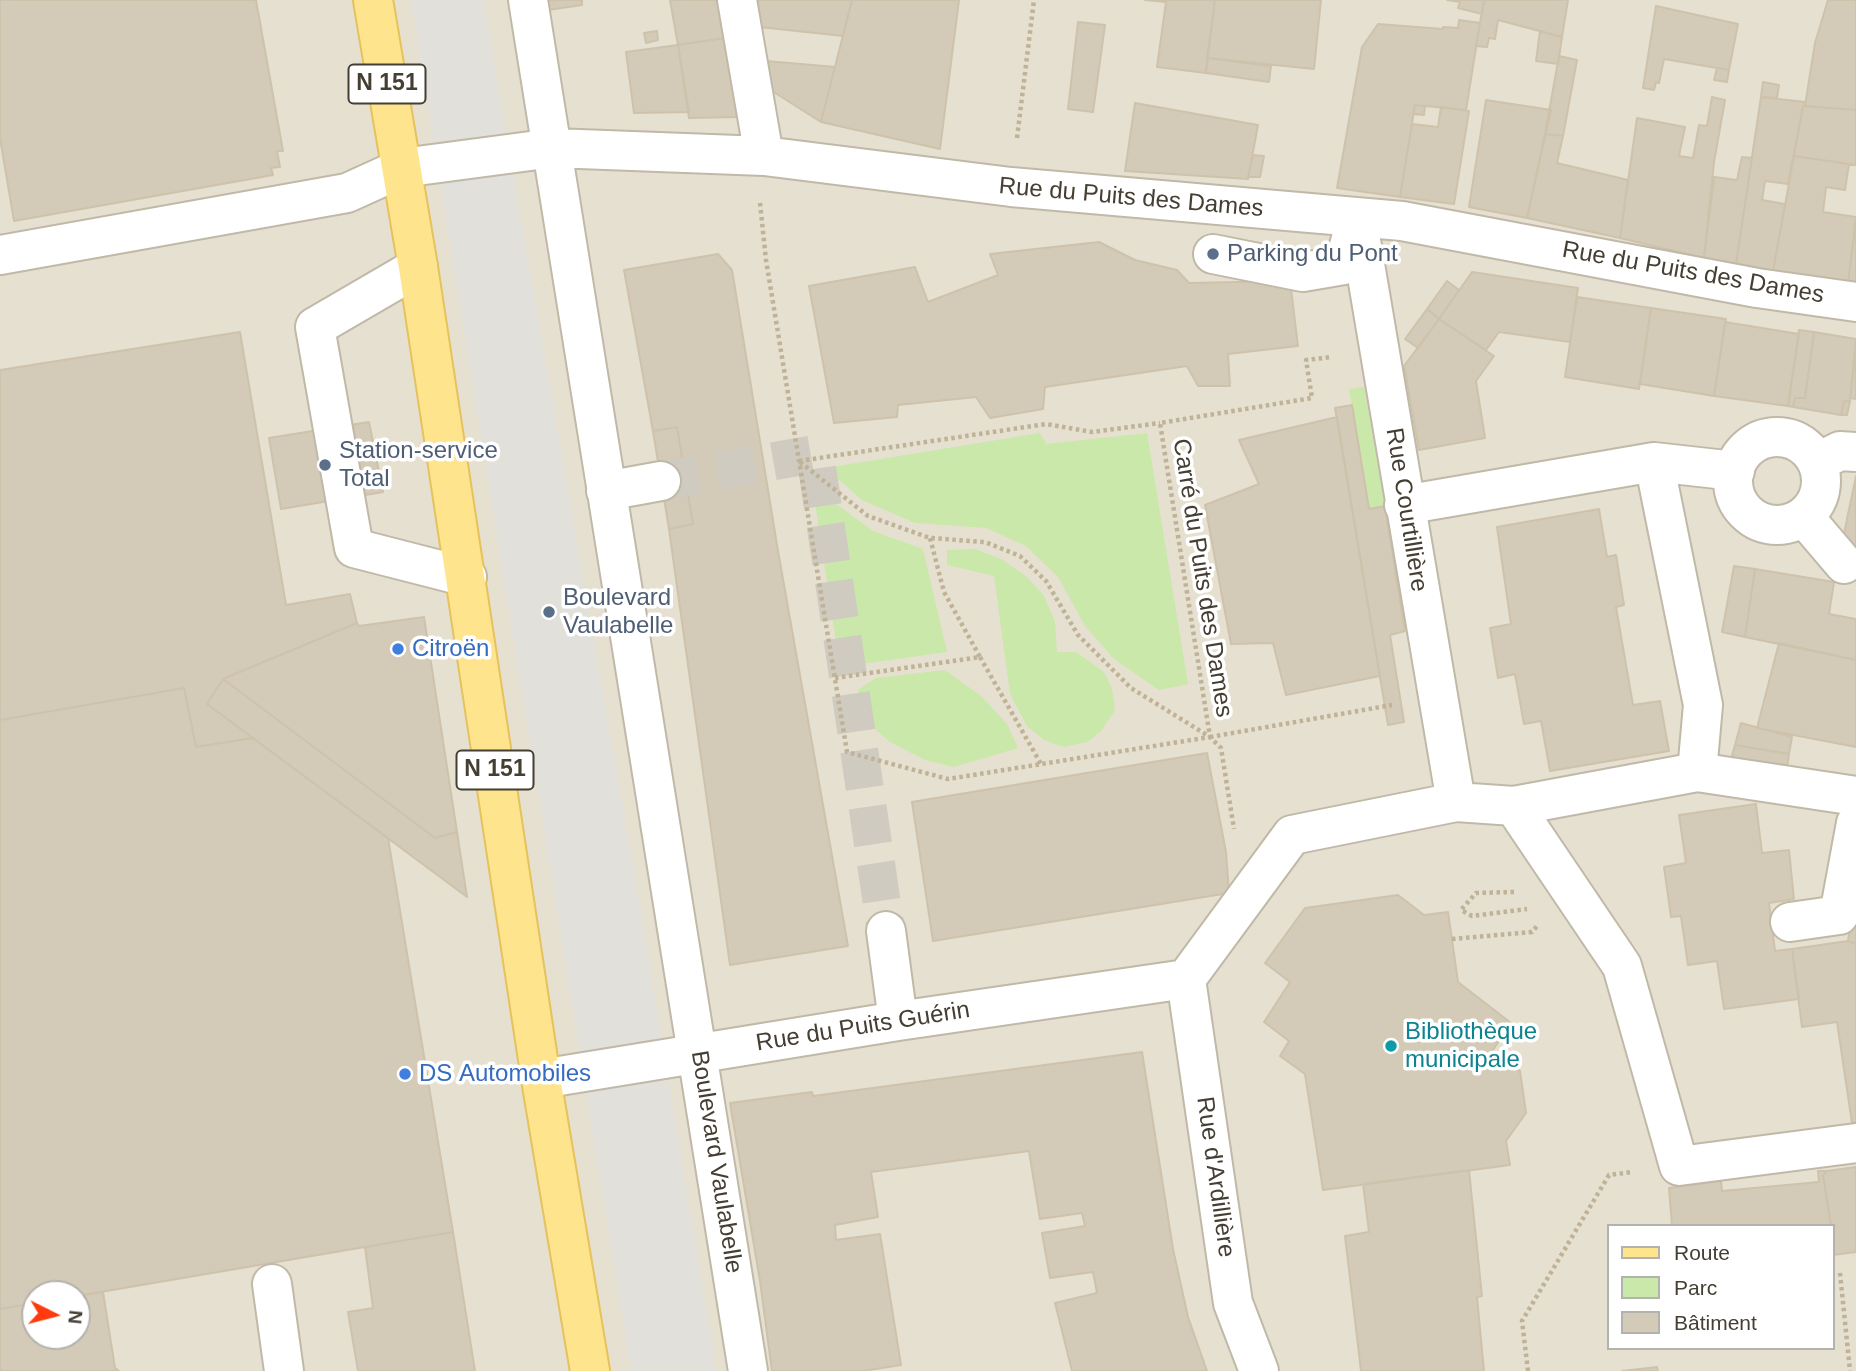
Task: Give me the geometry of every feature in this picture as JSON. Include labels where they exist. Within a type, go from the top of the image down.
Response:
[{"type":"main road","name":"N 151","points":[[373,0],[467,577],[541,1079],[590,1371]]},
{"type":"street","name":"Boulevard Vaulabelle","points":[[528,0],[748,1371]]},
{"type":"street","points":[[737,0],[764,156]]},
{"type":"street","name":"Rue du Puits des Dames","points":[[0,255],[347,192],[402,168],[552,148],[764,156],[1011,187],[1357,217],[1442,228],[1757,288],[1856,302]]},
{"type":"street","points":[[1213,254],[1303,272],[1344,265],[1357,217]]},
{"type":"street","name":"Rue Courtillière","points":[[1357,217],[1456,802]]},
{"type":"street","points":[[418,267],[315,327],[354,548],[467,577]]},
{"type":"street","points":[[1773,437],[1800,443],[1818,462],[1822,477],[1821,492],[1804,517],[1779,526],[1753,519],[1735,497],[1735,471],[1748,447],[1773,437]]},
{"type":"street","points":[[1818,462],[1840,451],[1856,453]]},
{"type":"street","points":[[1654,463],[1703,705],[1697,772]]},
{"type":"street","points":[[1404,505],[1654,463],[1735,471]]},
{"type":"street","points":[[606,491],[661,481]]},
{"type":"street","points":[[1804,517],[1844,564]]},
{"type":"street","points":[[1186,979],[1244,897],[1293,835],[1456,802],[1514,806],[1697,772],[1856,796]]},
{"type":"street","points":[[1514,806],[1622,966],[1679,1166],[1856,1143]]},
{"type":"street","points":[[1790,922],[1839,915],[1856,823]]},
{"type":"street","points":[[886,931],[898,1021]]},
{"type":"street","name":"Rue du Puits Guérin","points":[[541,1079],[898,1021],[1186,979]]},
{"type":"street","name":"Rue d'Ardillière","points":[[1186,979],[1233,1303],[1259,1371]]},
{"type":"street","points":[[272,1284],[284,1371]]},
{"type":"path","points":[[1011,187],[1034,0]]},
{"type":"path","name":"Carré du Puits des Dames","points":[[760,210],[847,752],[948,779],[1210,737]]},
{"type":"path","name":"Carré du Puits des Dames","points":[[799,461],[1046,424],[1092,432],[1311,398],[1306,360],[1332,357],[1334,371]]},
{"type":"path","name":"Carré du Puits des Dames","points":[[1160,423],[1210,737]]},
{"type":"path","name":"Carré du Puits des Dames","points":[[799,461],[867,516],[930,538],[985,542],[1020,556],[1046,581],[1078,635],[1131,688],[1210,737],[1221,748],[1244,897]]},
{"type":"path","points":[[930,538],[944,592],[1041,764]]},
{"type":"path","points":[[835,678],[980,657]]},
{"type":"path","points":[[1210,737],[1394,705],[1391,692]]},
{"type":"path","points":[[1531,908],[1472,916],[1461,910],[1476,894],[1571,890]]},
{"type":"path","points":[[1452,939],[1532,932],[1544,917]]},
{"type":"path","points":[[1528,1371],[1522,1321],[1609,1175],[1679,1166]]},
{"type":"path","points":[[1840,1273],[1850,1371]]},
{"type":"shaded area","points":[[0,0],[1856,0],[1856,1371],[0,1371]]},
{"type":"shaded area","name":"Boulevard Vaulabelle","points":[[411,0],[483,0],[638,897],[716,1371],[631,1371]]},
{"type":"green space","points":[[1364,387],[1385,506],[1369,509],[1349,389]]},
{"type":"green space","points":[[1040,433],[1046,444],[1147,433],[1188,684],[1159,690],[1114,659],[1085,626],[1058,577],[1026,546],[986,528],[915,523],[862,500],[826,468]]},
{"type":"green space","points":[[832,501],[873,531],[923,549],[947,652],[840,667],[815,503]]},
{"type":"green space","points":[[975,549],[1001,559],[1027,577],[1044,596],[1055,622],[1057,652],[1076,652],[1104,672],[1112,688],[1115,710],[1101,731],[1087,742],[1064,747],[1044,740],[1027,726],[1010,694],[994,576],[947,565],[947,550]]},
{"type":"green space","points":[[945,670],[981,696],[1007,724],[1018,748],[954,767],[925,760],[890,742],[874,728],[861,708],[858,690],[876,678]]},
{"type":"building","points":[[0,0],[256,0],[283,151],[277,151],[280,167],[271,168],[273,175],[14,221],[0,138]]},
{"type":"building","points":[[547,0],[582,0],[582,5],[548,10]]},
{"type":"building","points":[[670,0],[718,0],[725,38],[678,45]]},
{"type":"building","points":[[754,0],[852,0],[843,36],[759,27]]},
{"type":"building","points":[[852,0],[959,0],[940,149],[821,122]]},
{"type":"building","points":[[1145,0],[1215,0],[1206,73],[1157,67],[1166,2]]},
{"type":"building","points":[[1215,0],[1321,0],[1314,69],[1207,58]]},
{"type":"building","points":[[1447,0],[1484,0],[1482,14],[1458,8],[1460,2]]},
{"type":"building","points":[[1484,0],[1568,0],[1562,37],[1498,20],[1495,39],[1489,38],[1487,47],[1476,46]]},
{"type":"building","points":[[1828,0],[1856,0],[1856,110],[1805,106],[1815,43]]},
{"type":"building","points":[[1656,6],[1738,24],[1729,70],[1664,59],[1659,83],[1656,82],[1654,90],[1643,88]]},
{"type":"building","points":[[1459,20],[1480,23],[1466,110],[1415,105],[1400,197],[1337,188],[1362,47],[1378,24],[1443,29],[1458,28]]},
{"type":"building","points":[[1078,22],[1105,25],[1093,112],[1068,109]]},
{"type":"building","points":[[657,31],[658,40],[646,43],[644,33]]},
{"type":"building","points":[[1540,31],[1562,37],[1558,64],[1536,61]]},
{"type":"building","points":[[725,38],[739,117],[689,118],[678,45]]},
{"type":"building","points":[[678,45],[689,112],[634,113],[626,52]]},
{"type":"building","points":[[1559,56],[1577,60],[1563,136],[1545,134]]},
{"type":"building","points":[[1207,58],[1271,66],[1269,82],[1206,73]]},
{"type":"building","points":[[766,61],[835,67],[821,122],[772,91]]},
{"type":"building","points":[[1717,68],[1729,70],[1727,82],[1714,80]]},
{"type":"building","points":[[1763,82],[1779,85],[1777,98],[1761,97]]},
{"type":"building","points":[[1712,97],[1725,100],[1714,162],[1704,258],[1620,238],[1637,118],[1685,127],[1679,156],[1693,158],[1699,125],[1707,126]]},
{"type":"building","points":[[1761,97],[1805,102],[1788,184],[1765,181],[1762,200],[1785,204],[1773,271],[1736,264]]},
{"type":"building","points":[[1486,100],[1551,110],[1527,218],[1469,207]]},
{"type":"building","points":[[1135,103],[1258,125],[1248,179],[1125,171]]},
{"type":"building","points":[[1415,105],[1425,106],[1424,115],[1413,114]]},
{"type":"building","points":[[1803,106],[1856,110],[1856,165],[1794,156]]},
{"type":"building","points":[[1441,107],[1469,111],[1454,204],[1400,197],[1412,124],[1438,127]]},
{"type":"building","points":[[1545,134],[1563,136],[1557,163],[1628,180],[1620,238],[1527,218]]},
{"type":"building","points":[[1253,155],[1264,156],[1260,177],[1248,177]]},
{"type":"building","points":[[1794,156],[1849,164],[1845,190],[1826,187],[1823,212],[1856,217],[1848,283],[1773,271]]},
{"type":"building","points":[[1742,157],[1752,158],[1736,264],[1704,258],[1714,177],[1737,180]]},
{"type":"building","points":[[1856,223],[1856,284],[1848,283]]},
{"type":"building","points":[[1099,242],[1135,260],[1177,270],[1189,283],[1290,281],[1298,346],[1228,354],[1230,386],[1198,386],[1187,366],[1045,387],[1043,409],[990,418],[976,397],[898,405],[897,417],[834,423],[809,286],[915,267],[928,302],[998,275],[990,254]]},
{"type":"building","points":[[718,254],[732,270],[778,551],[848,946],[730,965],[669,529],[693,524],[677,427],[653,431],[624,270]]},
{"type":"building","points":[[1472,272],[1578,288],[1570,342],[1499,332],[1486,350],[1439,319]]},
{"type":"building","points":[[1447,281],[1459,290],[1439,319],[1427,309]]},
{"type":"building","points":[[1577,297],[1651,308],[1639,389],[1565,377]]},
{"type":"building","points":[[1651,308],[1726,319],[1714,396],[1640,384]]},
{"type":"building","points":[[1427,309],[1439,319],[1418,348],[1405,339]]},
{"type":"building","points":[[1439,319],[1494,356],[1476,381],[1485,438],[1419,450],[1404,366]]},
{"type":"building","points":[[1725,322],[1799,334],[1788,406],[1714,396]]},
{"type":"building","points":[[1799,330],[1814,332],[1805,398],[1795,398],[1793,407],[1788,406]]},
{"type":"building","points":[[240,332],[286,605],[350,594],[357,623],[223,679],[207,704],[253,738],[196,747],[184,688],[0,720],[0,370]]},
{"type":"building","points":[[1814,332],[1856,339],[1850,401],[1844,401],[1841,415],[1793,407],[1795,398],[1805,398]]},
{"type":"building","points":[[1856,353],[1856,399],[1850,398]]},
{"type":"building","points":[[1844,401],[1850,401],[1847,415],[1841,415]]},
{"type":"building","points":[[1352,405],[1369,509],[1385,506],[1405,631],[1390,635],[1404,722],[1388,725],[1335,408]]},
{"type":"building","points":[[1337,417],[1380,676],[1286,695],[1273,643],[1231,644],[1205,505],[1259,484],[1239,440]]},
{"type":"building","name":"Station-service Total","points":[[369,422],[383,492],[281,509],[269,438]]},
{"type":"building","points":[[677,427],[693,524],[669,529],[653,431]]},
{"type":"building","points":[[1856,476],[1856,552],[1841,548]]},
{"type":"building","points":[[1599,509],[1607,557],[1616,555],[1624,605],[1616,607],[1633,705],[1660,701],[1669,751],[1550,771],[1541,721],[1524,724],[1515,674],[1498,678],[1490,628],[1511,624],[1497,527]]},
{"type":"building","points":[[1734,566],[1755,569],[1745,637],[1722,632]]},
{"type":"building","points":[[1755,569],[1834,582],[1829,614],[1856,619],[1856,660],[1745,637]]},
{"type":"building","points":[[424,617],[457,832],[435,838],[223,679],[357,623],[359,626]]},
{"type":"building","points":[[1779,643],[1856,660],[1856,747],[1757,728]]},
{"type":"building","points":[[223,679],[435,838],[457,832],[467,897],[207,704]]},
{"type":"building","points":[[184,688],[196,747],[253,738],[388,838],[453,1232],[91,1294],[91,1280],[21,1280],[21,1305],[0,1309],[0,720]]},
{"type":"building","points":[[1741,723],[1792,737],[1789,754],[1735,745]]},
{"type":"building","points":[[1735,745],[1789,754],[1786,774],[1730,763]]},
{"type":"building","points":[[1207,753],[1226,852],[1229,893],[933,941],[912,802]]},
{"type":"building","points":[[1756,804],[1762,853],[1789,850],[1794,899],[1769,903],[1775,951],[1792,949],[1799,999],[1724,1009],[1717,961],[1688,965],[1681,916],[1671,917],[1664,867],[1686,863],[1679,815]]},
{"type":"building","points":[[1856,888],[1856,944],[1848,941]]},
{"type":"building","name":"Bibliothèque municipale","points":[[1398,895],[1424,915],[1448,912],[1458,982],[1511,1023],[1493,1050],[1520,1071],[1526,1113],[1506,1141],[1510,1165],[1323,1190],[1305,1074],[1280,1056],[1289,1041],[1264,1022],[1290,982],[1265,963],[1305,908]]},
{"type":"building","points":[[1848,941],[1856,944],[1856,1122],[1852,1123],[1837,1022],[1802,1027],[1792,949]]},
{"type":"building","points":[[1142,1052],[1173,1249],[1188,1317],[1207,1371],[1072,1371],[1055,1303],[1097,1293],[1093,1272],[1050,1278],[1042,1233],[1085,1226],[1082,1213],[1040,1219],[1029,1151],[871,1172],[878,1217],[835,1225],[836,1240],[880,1234],[901,1365],[863,1371],[772,1371],[730,1103],[812,1092],[813,1096]]},
{"type":"building","points":[[1856,1167],[1856,1252],[1835,1255],[1835,1224],[1831,1224],[1823,1175],[1827,1171]]},
{"type":"building","points":[[1469,1170],[1482,1296],[1477,1297],[1484,1371],[1361,1371],[1345,1236],[1369,1232],[1363,1184]]},
{"type":"building","points":[[1818,1171],[1827,1171],[1823,1175],[1831,1224],[1672,1224],[1669,1188],[1721,1181],[1722,1191],[1819,1182]]},
{"type":"building","points":[[453,1232],[475,1371],[358,1371],[348,1312],[373,1308],[365,1247]]},
{"type":"building","points":[[103,1292],[115,1368],[119,1371],[0,1371],[0,1309],[21,1305],[21,1350],[91,1350],[91,1294]]},
{"type":"building","points":[[1657,1367],[1658,1371],[1622,1371]]},
{"type":"tunnel","points":[[661,481],[815,454],[886,931]]},
{"type":"place","name":"Parking du Pont","points":[[1213,254]]},
{"type":"place","name":"Station-service Total","points":[[325,465]]},
{"type":"place","name":"Boulevard Vaulabelle","points":[[549,612]]},
{"type":"place","name":"Citroën","points":[[398,649]]},
{"type":"place","name":"Bibliothèque municipale","points":[[1391,1046]]},
{"type":"place","name":"DS Automobiles","points":[[405,1074]]}]
